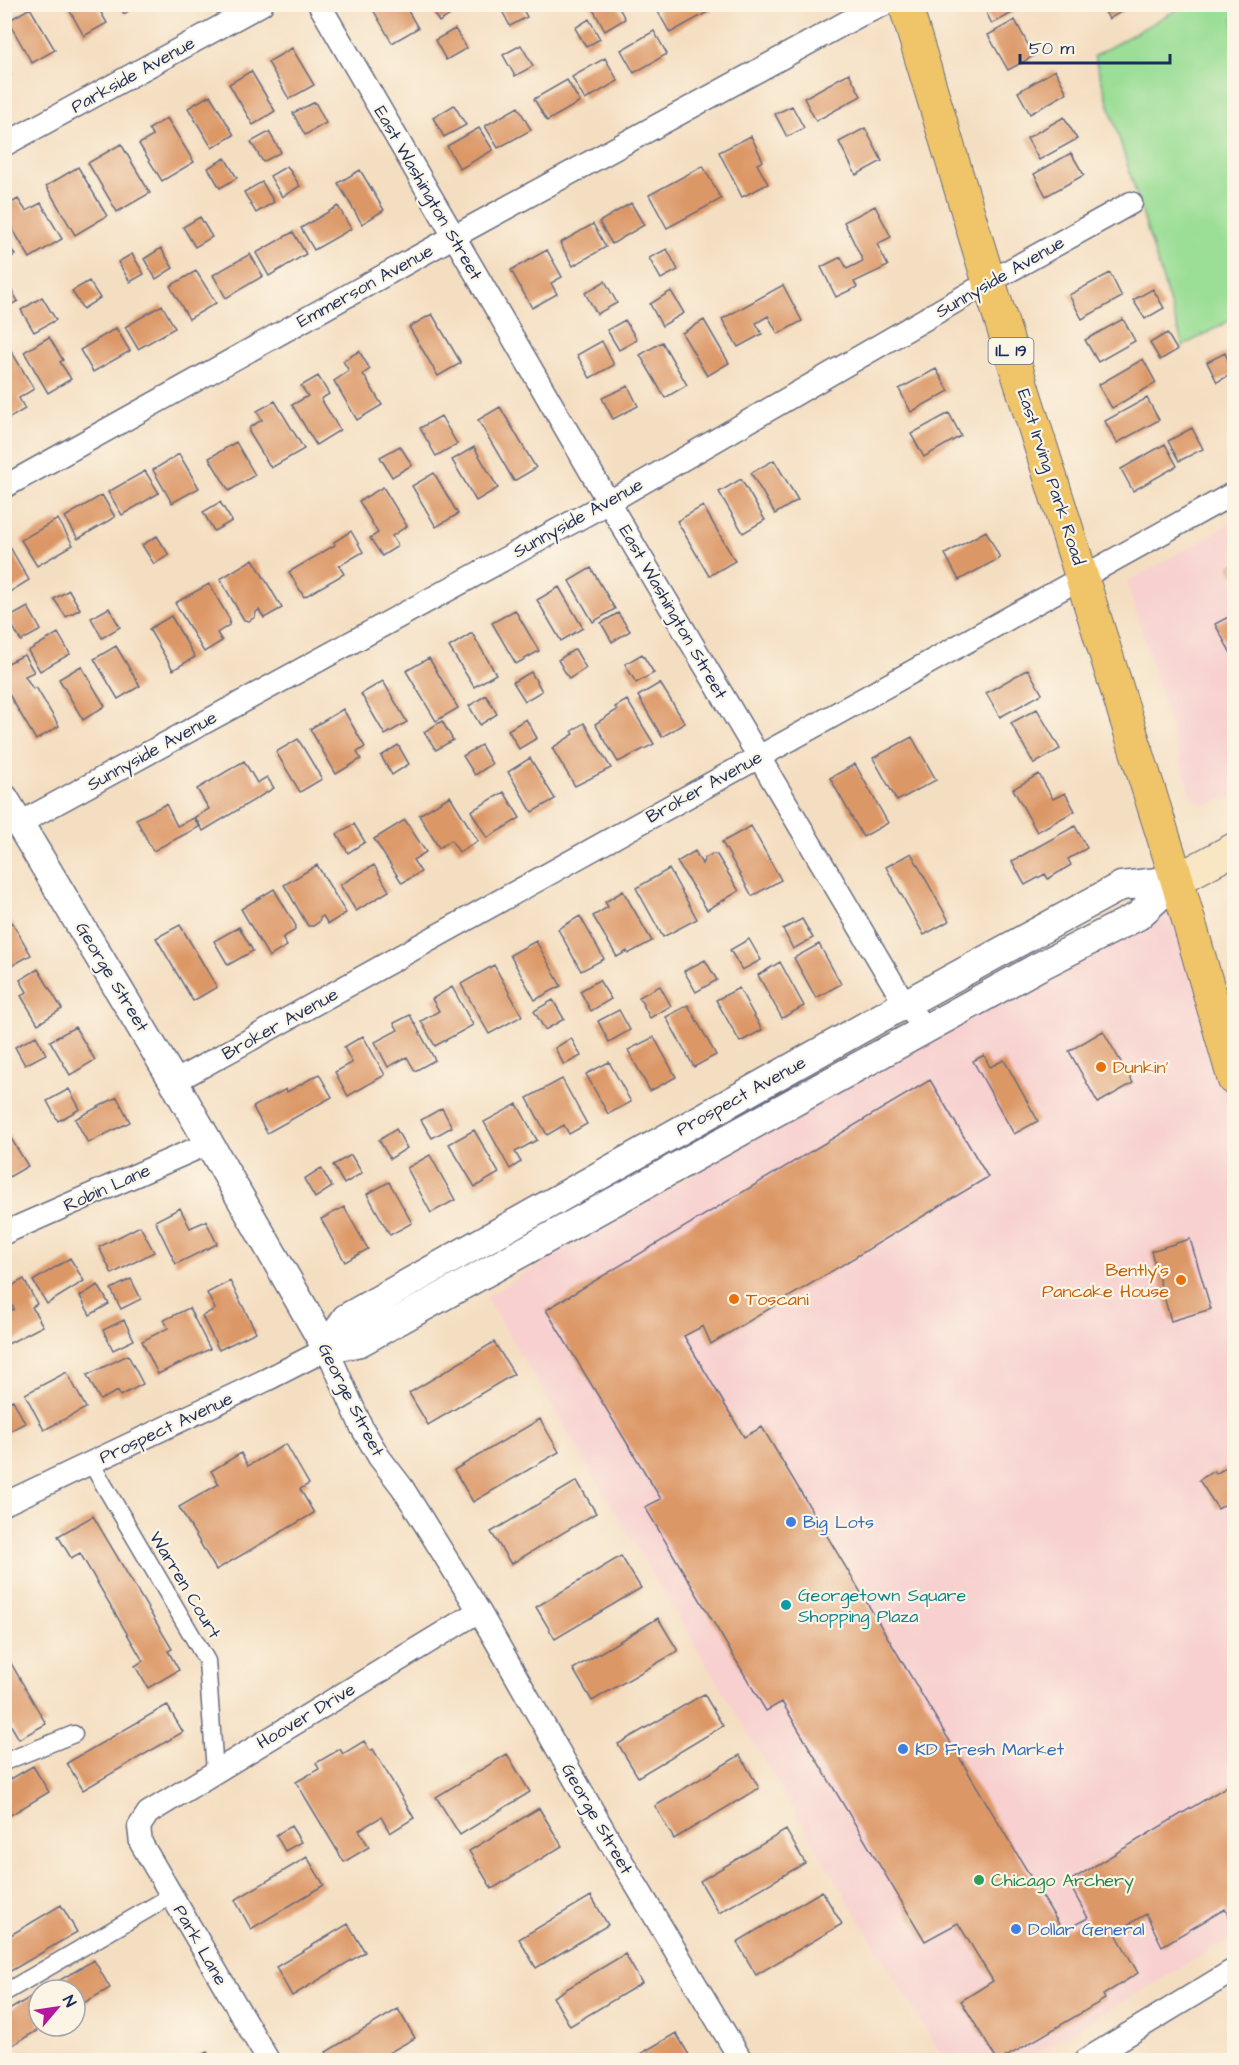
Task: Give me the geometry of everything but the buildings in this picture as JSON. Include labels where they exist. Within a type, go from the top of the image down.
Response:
[{"type":"main road","name":"East Irving Park Road","points":[[905,4],[989,282],[1177,880]]},
{"type":"main road","name":"Prospect Avenue","points":[[1177,880],[1234,849]]},
{"type":"main road","name":"IL 19","points":[[1177,880],[1234,1079]]},
{"type":"street","name":"Parkside Avenue","points":[[4,145],[262,4]]},
{"type":"street","name":"East Washington Street","points":[[319,4],[758,758],[905,1004],[926,1029]]},
{"type":"street","name":"Emmerson Avenue","points":[[4,488],[453,237],[858,16],[885,4]]},
{"type":"street","name":"Sunnyside Avenue","points":[[20,823],[609,502],[989,282],[1131,203]]},
{"type":"street","name":"Broker Avenue","points":[[174,1082],[1234,493]]},
{"type":"street","name":"George Street","points":[[4,798],[174,1082],[327,1349],[362,1428],[379,1457],[402,1487],[478,1611],[594,1814],[741,2061]]},
{"type":"street","name":"Prospect Avenue","points":[[327,1349],[346,1318],[905,1004],[1121,886],[1177,880]]},
{"type":"street","name":"Prospect Avenue","points":[[4,1504],[327,1349],[360,1342],[1038,967],[1138,916],[1177,880]]},
{"type":"street","name":"Robin Lane","points":[[4,1233],[209,1143]]},
{"type":"street","name":"Warren Court","points":[[91,1463],[207,1661],[215,1772]]},
{"type":"street","name":"Hoover Drive","points":[[139,1827],[148,1813],[478,1611]]},
{"type":"street","points":[[6,1758],[74,1734]]},
{"type":"street","name":"Park Lane","points":[[139,1827],[141,1843],[268,2061]]},
{"type":"street","points":[[4,1994],[171,1896]]},
{"type":"street","points":[[1086,2061],[1234,1970]]},
{"type":"shaded area","points":[[1234,522],[1234,796],[1203,805],[1190,794],[1127,582]]},
{"type":"shaded area","name":"Georgetown Square Shopping Plaza","points":[[1173,891],[1234,1099],[1234,1936],[1024,2060],[944,2060],[486,1297]]},
{"type":"green space","points":[[1185,5],[1234,5],[1234,318],[1183,346],[1094,56]]},
{"type":"place","name":"Dunkin'","points":[[1101,1067]]},
{"type":"place","name":"Bently's Pancake House","points":[[1181,1280]]},
{"type":"place","name":"Toscani","points":[[734,1299]]},
{"type":"place","name":"Big Lots","points":[[791,1522]]},
{"type":"place","name":"Georgetown Square Shopping Plaza","points":[[786,1605]]},
{"type":"place","name":"KD Fresh Market","points":[[903,1749]]},
{"type":"place","name":"Chicago Archery","points":[[979,1880]]},
{"type":"place","name":"Dollar General","points":[[1016,1929]]}]
